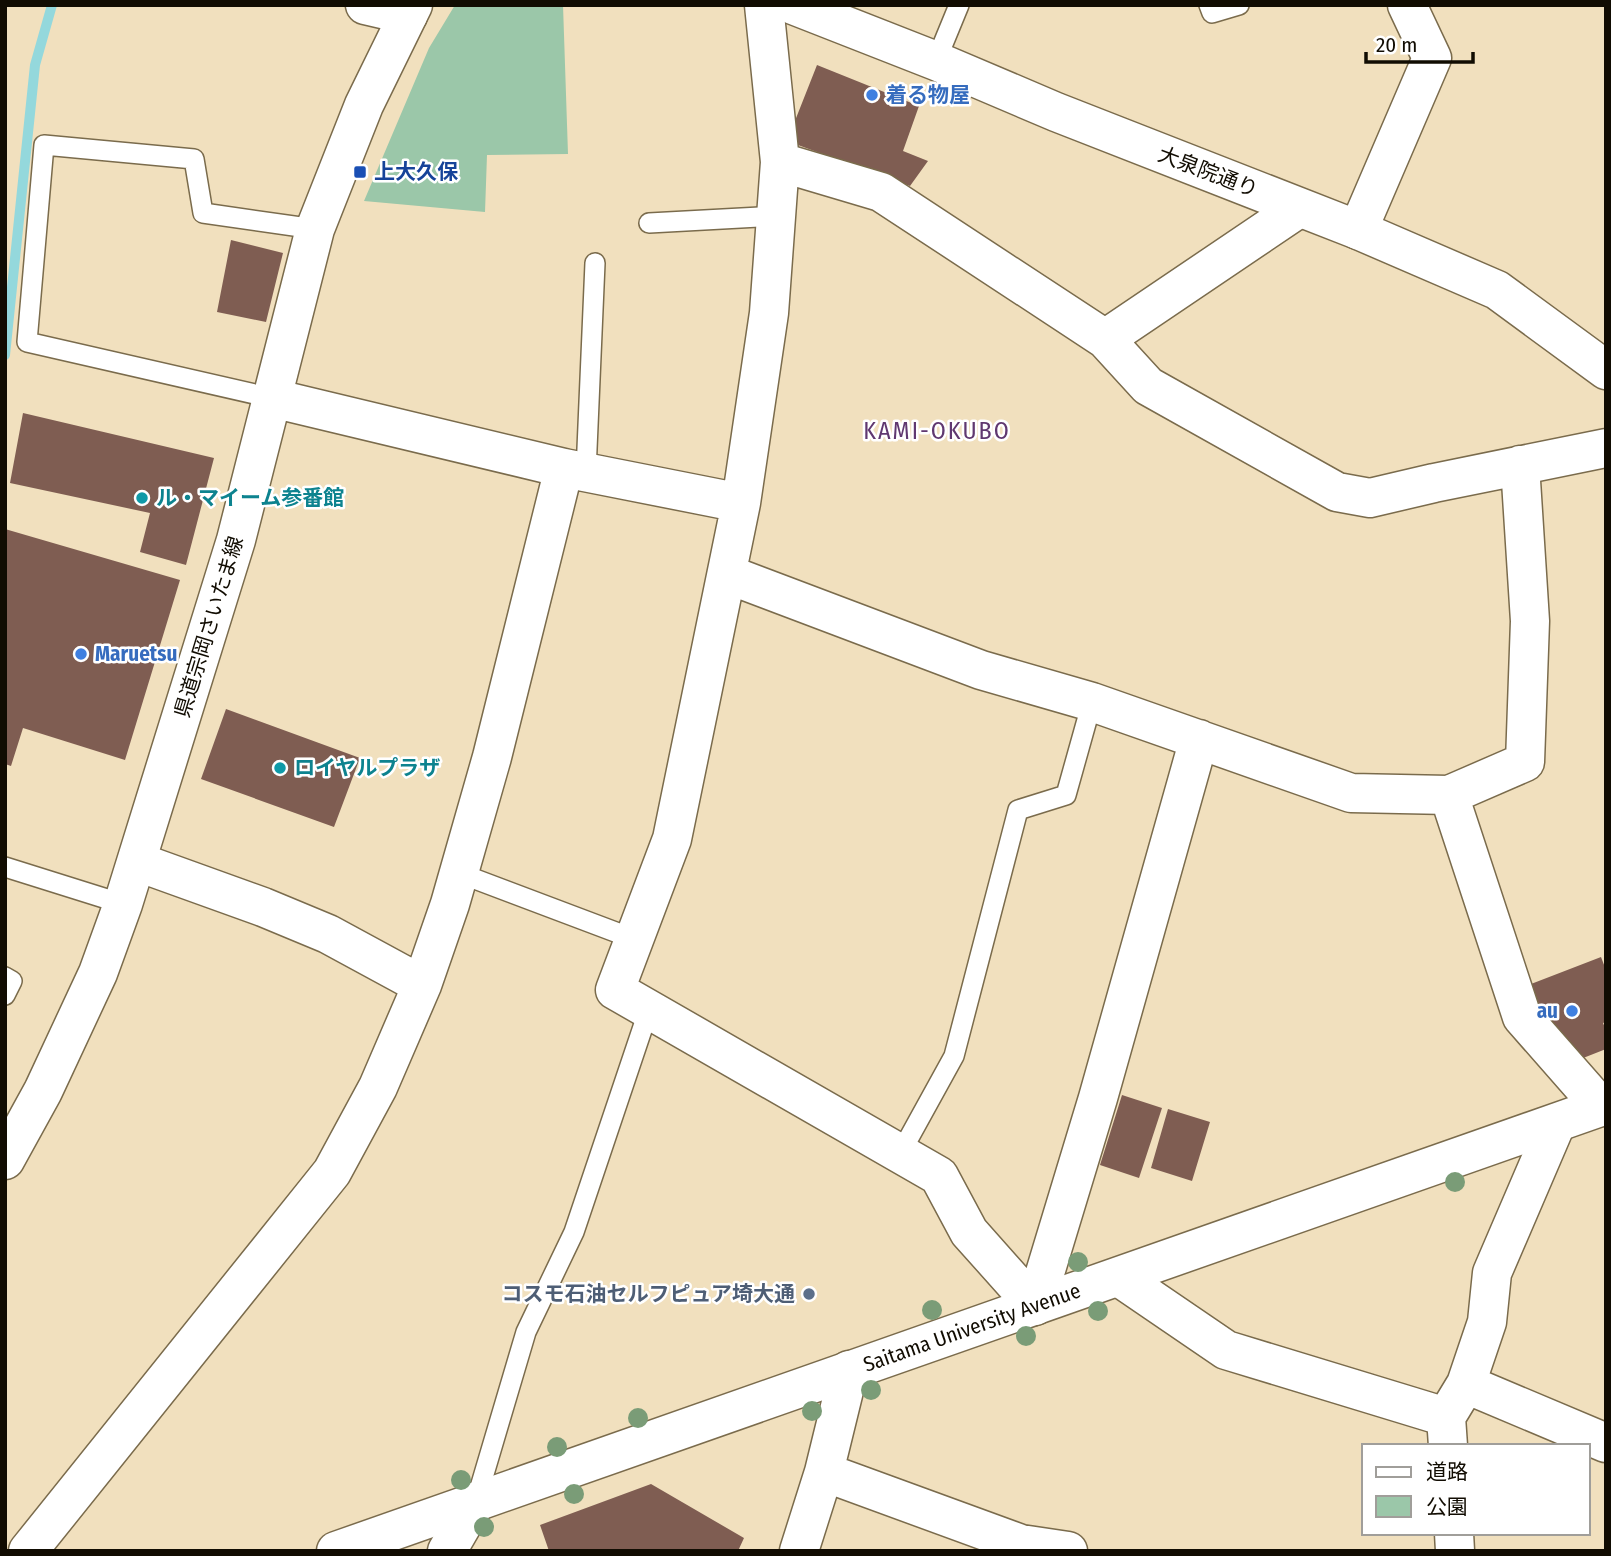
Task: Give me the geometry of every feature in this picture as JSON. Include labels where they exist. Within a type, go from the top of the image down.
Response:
[{"type":"main road","points":[[365,5],[410,10]]},
{"type":"main road","points":[[764,5],[780,162],[769,313],[741,503],[672,839],[615,990],[939,1177],[968,1232],[1035,1306]]},
{"type":"main road","name":"大泉院通り","points":[[793,5],[1056,112],[1358,230],[1497,290],[1606,370]]},
{"type":"main road","points":[[1358,230],[1432,58],[1407,5]]},
{"type":"main road","name":"県道宗岡さいたま線","points":[[5,1160],[43,1091],[87,997],[138,862],[236,540],[315,229],[365,105],[410,10]]},
{"type":"main road","points":[[780,162],[881,192],[1105,339],[1148,386],[1337,492],[1370,498],[1606,448]]},
{"type":"main road","points":[[1105,339],[1300,208]]},
{"type":"main road","points":[[272,398],[575,470],[741,503]]},
{"type":"main road","points":[[727,574],[981,670],[1092,702],[1351,793],[1449,795],[1525,762],[1531,621],[1520,465]]},
{"type":"main road","points":[[28,1551],[332,1172],[378,1087],[422,985],[459,873],[575,470]]},
{"type":"main road","points":[[1035,1306],[1098,1098],[1199,739]]},
{"type":"main road","points":[[1449,795],[1522,1017],[1603,1106]]},
{"type":"main road","points":[[138,862],[263,907],[328,934],[422,985]]},
{"type":"main road","name":"Saitama University Avenue","points":[[336,1551],[1603,1106]]},
{"type":"main road","points":[[1119,1277],[1226,1350],[1447,1431],[1488,1322],[1492,1273],[1556,1124]]},
{"type":"main road","points":[[799,1551],[824,1472],[849,1370]]},
{"type":"main road","points":[[1466,1384],[1606,1443]]},
{"type":"main road","points":[[824,1472],[1021,1544],[1068,1551]]},
{"type":"main road","points":[[447,1551],[476,1501]]},
{"type":"lane","points":[[936,61],[958,5]]},
{"type":"lane","points":[[1209,5],[1212,13],[1240,5]]},
{"type":"lane","points":[[272,398],[27,342],[44,145],[194,159],[203,213],[315,229]]},
{"type":"lane","points":[[649,223],[776,216]]},
{"type":"lane","points":[[575,470],[596,263]]},
{"type":"lane","points":[[900,1154],[954,1056],[1018,810],[1066,795],[1092,702]]},
{"type":"lane","points":[[5,867],[123,904]]},
{"type":"lane","points":[[459,873],[634,939]]},
{"type":"lane","points":[[5,977],[12,981],[5,995]]},
{"type":"lane","points":[[476,1501],[526,1332],[574,1232],[649,1009]]},
{"type":"green space","points":[[455,5],[563,5],[568,154],[487,155],[485,212],[364,201],[429,48]]},
{"type":"building","points":[[817,65],[919,106],[903,151],[928,161],[910,186],[787,141]]},
{"type":"building","points":[[231,240],[283,253],[266,322],[217,312]]},
{"type":"building","name":"ル・マイーム参番館","points":[[23,413],[214,458],[186,565],[140,552],[150,513],[10,483]]},
{"type":"building","name":"Maruetsu","points":[[5,529],[180,580],[125,760],[23,728],[11,766],[5,764]]},
{"type":"building","name":"ロイヤルプラザ","points":[[226,709],[360,758],[334,827],[201,779]]},
{"type":"building","points":[[1601,957],[1606,970],[1606,1022],[1603,1023],[1606,1030],[1606,1049],[1573,1062],[1553,1041],[1531,984]]},
{"type":"building","points":[[1122,1095],[1162,1108],[1139,1178],[1100,1165]]},
{"type":"building","points":[[1168,1109],[1210,1122],[1192,1181],[1151,1168]]},
{"type":"building","points":[[651,1484],[744,1538],[738,1551],[549,1551],[540,1525]]},
{"type":"waterway","points":[[5,355],[35,65],[52,5]]},
{"type":"place","name":"着る物屋","points":[[872,95]]},
{"type":"place","name":"上大久保","points":[[360,172]]},
{"type":"place","name":"ル・マイーム参番館","points":[[142,498]]},
{"type":"place","name":"Maruetsu","points":[[81,654]]},
{"type":"place","name":"ロイヤルプラザ","points":[[280,768]]},
{"type":"place","name":"au","points":[[1572,1011]]},
{"type":"place","name":"コスモ石油セルフピュア埼大通","points":[[809,1294]]},
{"type":"district","name":"KAMI-OKUBO","points":[[937,431]]}]
